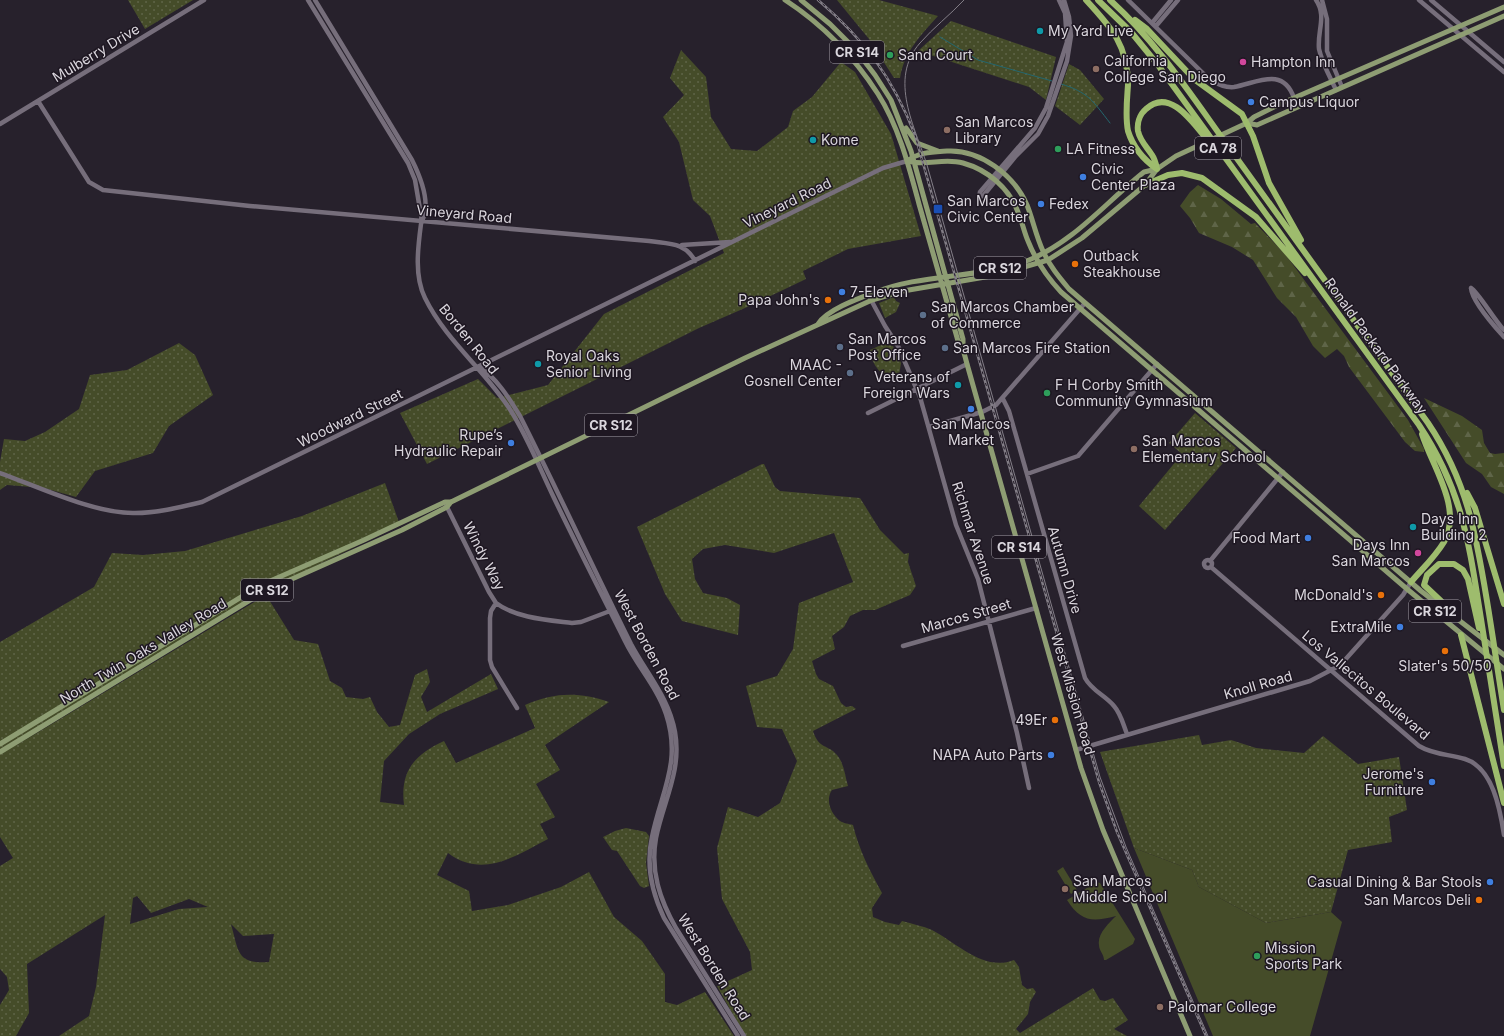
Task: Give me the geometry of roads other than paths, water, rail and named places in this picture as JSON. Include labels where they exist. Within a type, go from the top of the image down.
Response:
[{"type":"highway","points":[[1086,0],[1107,23],[1121,43],[1127,64],[1128,131],[1132,141],[1146,161],[1158,169]]},
{"type":"highway","name":"Ronald Packard Parkway","points":[[1098,0],[1145,48],[1419,425],[1442,463],[1460,506],[1469,544],[1479,619],[1486,650],[1504,766]]},
{"type":"highway","points":[[1113,2],[1147,29],[1194,79],[1242,114],[1253,136],[1269,183],[1300,238],[1306,252]]},
{"type":"highway","name":"Ronald Packard Parkway","points":[[1113,2],[1159,52],[1306,252],[1428,423],[1455,469],[1475,528],[1504,710]]},
{"type":"highway","points":[[1158,169],[1153,157],[1140,137],[1138,122],[1144,110],[1155,103],[1162,102],[1170,103],[1181,110],[1231,165]]},
{"type":"highway","points":[[1145,185],[1168,175],[1182,173],[1195,175],[1209,182],[1256,218],[1331,303]]},
{"type":"highway","points":[[1411,582],[1439,549],[1448,532],[1450,523],[1445,492],[1419,425]]},
{"type":"highway","points":[[1455,469],[1475,508],[1504,604]]},
{"type":"highway","points":[[1451,613],[1441,600],[1424,584],[1427,575],[1439,564],[1454,564],[1463,570],[1468,579],[1479,619]]},
{"type":"highway","points":[[1461,635],[1504,803]]},
{"type":"main road","name":"CR S14","points":[[785,0],[827,33],[860,69],[878,94],[888,113],[907,162],[944,281]]},
{"type":"main road","name":"CR S14","points":[[801,0],[830,24],[855,49],[875,75],[891,100],[914,163],[944,281]]},
{"type":"main road","points":[[1247,123],[1254,117],[1294,98],[1504,6]]},
{"type":"main road","points":[[1247,123],[1258,125],[1504,16]]},
{"type":"main road","points":[[891,100],[912,138],[920,144],[939,152]]},
{"type":"main road","name":"North Twin Oaks Valley Road","points":[[818,324],[822,317],[869,295],[896,286],[964,277],[997,275],[1048,260],[1082,238],[1145,185],[1158,169],[1176,156],[1247,123]]},
{"type":"main road","points":[[907,162],[912,157],[923,153],[956,151],[976,156],[1000,171],[1012,182],[1026,203],[1044,252]]},
{"type":"main road","points":[[907,162],[914,163],[942,160],[955,161],[972,166],[994,179],[1010,196],[1016,206],[1038,262]]},
{"type":"main road","name":"North Twin Oaks Valley Road","points":[[964,277],[1016,264],[1044,252],[1074,234],[1144,172],[1158,169]]},
{"type":"main road","name":"CR S12","points":[[1044,252],[1063,282],[1085,303],[1394,568],[1504,655]]},
{"type":"main road","name":"CR S12","points":[[1038,262],[1048,277],[1079,308],[1461,635],[1504,669]]},
{"type":"main road","name":"West Mission Road","points":[[944,281],[963,339],[963,349],[967,364],[982,412],[1076,750],[1103,830],[1190,1036]]},
{"type":"main road","name":"North Twin Oaks Valley Road","points":[[0,752],[264,591],[402,530],[451,502],[818,324],[825,323],[872,300],[931,282]]},
{"type":"main road","name":"North Twin Oaks Valley Road","points":[[0,744],[261,585],[446,505]]},
{"type":"main road","points":[[1379,564],[1394,568]]},
{"type":"main road","points":[[90,689],[98,688],[110,682],[114,682],[116,677],[133,666],[137,660]]},
{"type":"street","name":"Mulberry Drive","points":[[0,124],[204,0]]},
{"type":"street","name":"Borden Road","points":[[308,0],[408,163],[415,180],[422,221],[418,268],[423,295],[437,319],[479,367],[482,374],[505,397],[521,423],[539,460]]},
{"type":"street","name":"Borden Road","points":[[315,0],[416,167],[422,186],[426,213],[422,221]]},
{"type":"street","points":[[1059,0],[1064,13],[1067,32],[1064,63]]},
{"type":"street","points":[[994,179],[1000,171],[1038,134],[1048,116],[1051,99],[1064,63],[1071,32],[1069,17],[1064,0]]},
{"type":"street","points":[[1128,0],[1210,80],[1217,84],[1233,87],[1260,80],[1278,80],[1290,87],[1294,98]]},
{"type":"street","points":[[1154,24],[1171,0]]},
{"type":"street","points":[[1154,24],[1178,0]]},
{"type":"street","points":[[1316,0],[1321,10],[1322,20],[1319,49],[1336,90]]},
{"type":"street","points":[[1322,0],[1327,19],[1327,51],[1342,87]]},
{"type":"street","points":[[1419,0],[1504,72]]},
{"type":"street","points":[[1431,0],[1504,62]]},
{"type":"street","name":"Vineyard Road","points":[[38,101],[89,182],[103,190],[250,206],[620,238],[680,246],[734,242]]},
{"type":"street","name":"Vineyard Road","points":[[695,261],[883,168],[907,162]]},
{"type":"street","points":[[680,246],[690,251],[695,261]]},
{"type":"street","name":"Woodward Street","points":[[0,473],[93,507],[111,511],[135,513],[186,506],[202,502],[695,261]]},
{"type":"street","points":[[1504,330],[1486,309],[1475,291],[1471,288],[1471,294],[1479,306],[1504,337]]},
{"type":"street","name":"Richmar Avenue","points":[[869,295],[885,326],[898,346],[917,389],[956,525],[978,579],[1017,733],[1029,788]]},
{"type":"street","points":[[929,427],[982,412],[1003,399],[1079,308],[1085,303]]},
{"type":"street","points":[[868,413],[967,364]]},
{"type":"street","points":[[1027,474],[1078,456],[1156,364]]},
{"type":"street","name":"Autumn Drive","points":[[1003,399],[1009,411],[1085,678],[1095,692],[1108,700],[1117,709],[1122,719],[1126,734]]},
{"type":"street","name":"West Borden Road","points":[[539,460],[610,611],[632,654],[661,702],[671,737],[669,776],[650,844],[650,874],[655,896],[672,930],[738,1036]]},
{"type":"street","name":"West Borden Road","points":[[539,460],[632,645],[661,691],[670,712],[675,733],[677,759],[675,773],[656,841],[654,862],[658,888],[665,909],[676,928],[744,1036]]},
{"type":"street","points":[[1279,478],[1283,472]]},
{"type":"street","name":"Los Vallecitos Boulevard","points":[[1279,478],[1210,561],[1206,561],[1204,565],[1208,568],[1211,567],[1419,746],[1432,752],[1465,759],[1482,770],[1490,781],[1504,834]]},
{"type":"street","name":"Windy Way","points":[[446,505],[489,592],[496,603],[491,611],[490,618],[490,660],[495,675],[517,708]]},
{"type":"street","name":"Knoll Road","points":[[1076,750],[1126,734],[1253,699],[1310,681],[1331,670],[1356,648],[1407,589],[1411,582]]},
{"type":"street","points":[[496,603],[509,611],[519,614],[572,623],[581,622],[610,611]]},
{"type":"street","name":"Marcos Street","points":[[902,646],[1036,608]]},
{"type":"waterway","points":[[940,37],[978,60],[1052,81]]},
{"type":"waterway","points":[[1061,84],[1078,90],[1084,94],[1110,123]]},
{"type":"tram line","points":[[964,0],[925,37],[911,57],[906,72],[905,87],[907,103],[927,165],[1100,777],[1126,847],[1208,1036]]},
{"type":"railway","points":[[818,0],[849,30],[876,61],[897,95],[915,135],[1099,782],[1117,832],[1206,1036]]},
{"type":"place","name":"My Yard Live","points":[[1040,31]]},
{"type":"place","name":"Sand Court","points":[[890,55]]},
{"type":"place","name":"Hampton Inn","points":[[1243,62]]},
{"type":"place","name":"California College San Diego","points":[[1096,69]]},
{"type":"place","name":"Campus Liquor","points":[[1251,102]]},
{"type":"place","name":"San Marcos Library","points":[[947,130]]},
{"type":"place","name":"Kome","points":[[813,140]]},
{"type":"place","name":"LA Fitness","points":[[1058,149]]},
{"type":"place","name":"Civic Center Plaza","points":[[1083,177]]},
{"type":"place","name":"Fedex","points":[[1041,204]]},
{"type":"place","name":"San Marcos Civic Center","points":[[938,209]]},
{"type":"place","name":"Outback Steakhouse","points":[[1075,264]]},
{"type":"place","name":"7-Eleven","points":[[842,292]]},
{"type":"place","name":"Papa John's","points":[[828,300]]},
{"type":"place","name":"San Marcos Chamber of Commerce","points":[[923,315]]},
{"type":"place","name":"San Marcos Post Office","points":[[840,347]]},
{"type":"place","name":"San Marcos Fire Station","points":[[945,348]]},
{"type":"place","name":"Royal Oaks Senior Living","points":[[538,364]]},
{"type":"place","name":"MAAC - Gosnell Center","points":[[850,373]]},
{"type":"place","name":"Veterans of Foreign Wars","points":[[958,385]]},
{"type":"place","name":"F H Corby Smith Community Gymnasium","points":[[1047,393]]},
{"type":"place","name":"San Marcos Market","points":[[971,409]]},
{"type":"place","name":"Rupe’s Hydraulic Repair","points":[[511,443]]},
{"type":"place","name":"San Marcos Elementary School","points":[[1134,449]]},
{"type":"place","name":"Days Inn Building 2","points":[[1413,527]]},
{"type":"place","name":"Food Mart","points":[[1308,538]]},
{"type":"place","name":"Days Inn San Marcos","points":[[1418,553]]},
{"type":"place","name":"McDonald's","points":[[1381,595]]},
{"type":"place","name":"ExtraMile","points":[[1400,627]]},
{"type":"place","name":"Slater's 50/50","points":[[1445,651]]},
{"type":"place","name":"49Er","points":[[1055,720]]},
{"type":"place","name":"NAPA Auto Parts","points":[[1051,755]]},
{"type":"place","name":"Jerome's Furniture","points":[[1432,782]]},
{"type":"place","name":"Casual Dining & Bar Stools","points":[[1490,882]]},
{"type":"place","name":"San Marcos Middle School","points":[[1065,889]]},
{"type":"place","name":"San Marcos Deli","points":[[1479,900]]},
{"type":"place","name":"Mission Sports Park","points":[[1257,956]]},
{"type":"place","name":"Palomar College","points":[[1160,1007]]}]
